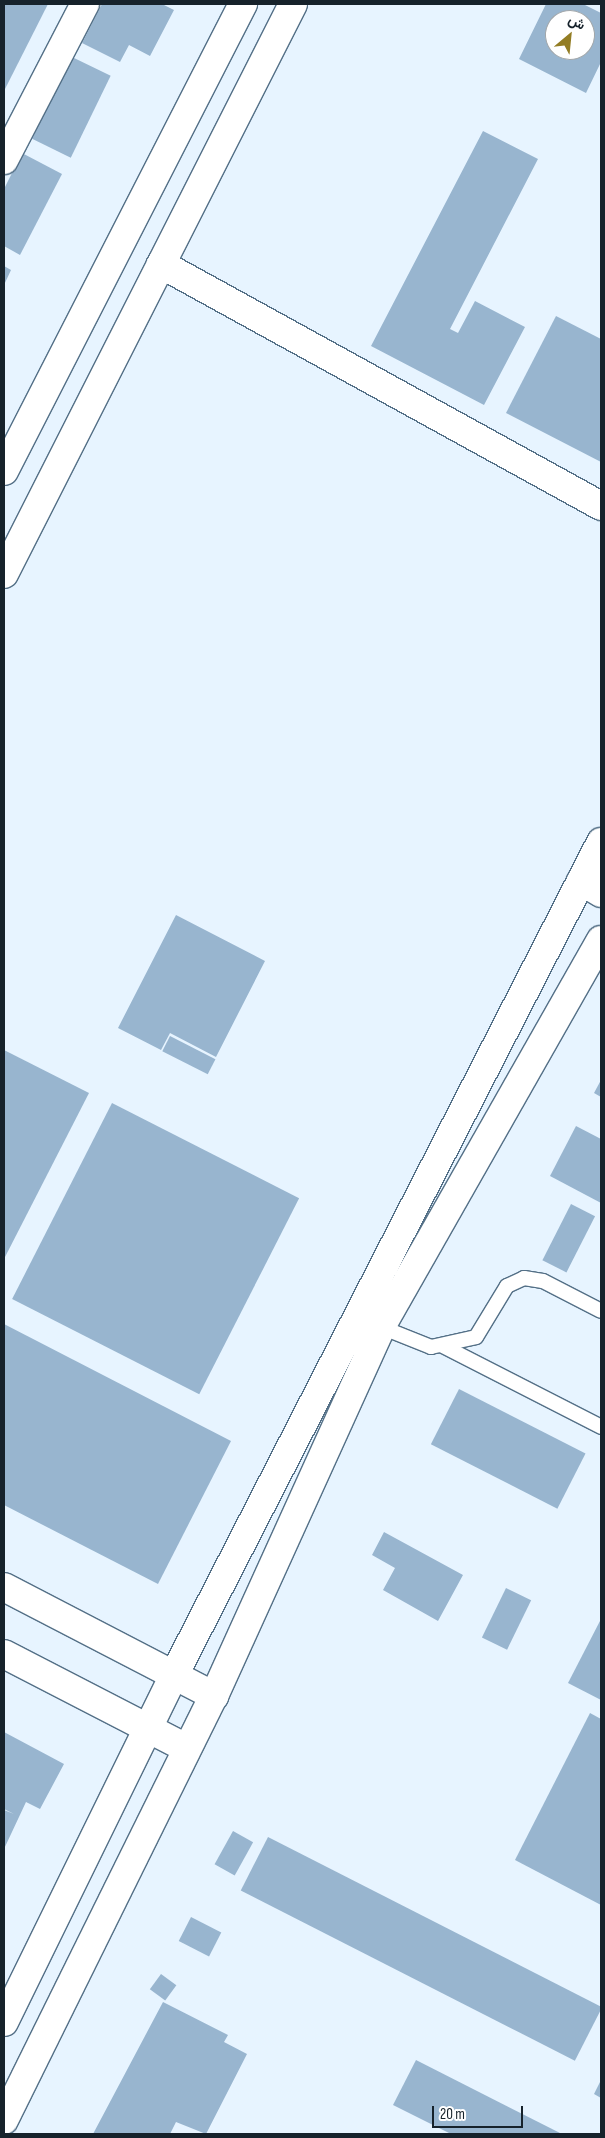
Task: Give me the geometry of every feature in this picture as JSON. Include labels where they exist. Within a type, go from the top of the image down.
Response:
[{"type":"street","points":[[4,160],[85,4]]},
{"type":"street","points":[[4,471],[243,4]]},
{"type":"street","points":[[4,574],[293,4]]},
{"type":"street","points":[[161,264],[601,506]]},
{"type":"street","points":[[4,2022],[174,1675],[591,887],[601,842]]},
{"type":"street","points":[[4,2120],[186,1748],[214,1696],[381,1326],[601,940]]},
{"type":"street","points":[[4,1587],[214,1696]]},
{"type":"street","points":[[4,1654],[186,1748]]},
{"type":"lane","points":[[381,1326],[431,1347],[443,1346],[476,1337],[507,1286],[524,1278],[543,1281],[601,1311]]},
{"type":"lane","points":[[443,1346],[601,1427]]},
{"type":"building","points":[[4,4],[48,4],[4,91]]},
{"type":"building","points":[[102,4],[162,4],[174,10],[150,56],[129,45],[120,62],[82,43]]},
{"type":"building","points":[[546,4],[583,4],[595,10],[601,13],[601,62],[586,93],[519,59]]},
{"type":"building","points":[[72,57],[111,76],[71,158],[32,139]]},
{"type":"building","points":[[483,131],[538,159],[450,329],[458,333],[475,301],[525,327],[484,405],[371,346]]},
{"type":"building","points":[[22,153],[62,174],[20,255],[4,246],[4,189]]},
{"type":"building","points":[[4,266],[11,270],[4,285]]},
{"type":"building","points":[[556,316],[601,339],[601,462],[506,413]]},
{"type":"building","points":[[176,915],[265,961],[216,1057],[170,1033],[161,1050],[118,1028]]},
{"type":"building","points":[[170,1036],[215,1059],[208,1074],[162,1051]]},
{"type":"building","points":[[4,1050],[89,1093],[4,1259]]},
{"type":"building","points":[[601,1080],[601,1097],[594,1093]]},
{"type":"building","points":[[112,1103],[299,1198],[199,1394],[12,1299]]},
{"type":"building","points":[[576,1126],[601,1139],[601,1203],[550,1176]]},
{"type":"building","points":[[571,1204],[595,1216],[566,1272],[542,1260]]},
{"type":"building","points":[[4,1324],[231,1441],[158,1584],[4,1505]]},
{"type":"building","points":[[459,1389],[586,1453],[557,1509],[431,1444]]},
{"type":"building","points":[[384,1532],[463,1575],[438,1621],[383,1590],[395,1568],[372,1555]]},
{"type":"building","points":[[506,1588],[531,1600],[507,1650],[482,1637]]},
{"type":"building","points":[[601,1619],[601,1700],[568,1683]]},
{"type":"building","points":[[590,1713],[601,1719],[601,1905],[515,1860]]},
{"type":"building","points":[[4,1732],[64,1764],[40,1809],[26,1802],[4,1849],[4,1810],[14,1814],[4,1809]]},
{"type":"building","points":[[233,1831],[253,1842],[235,1875],[215,1864]]},
{"type":"building","points":[[268,1837],[601,2007],[575,2061],[241,1890]]},
{"type":"building","points":[[191,1917],[221,1932],[209,1956],[179,1941]]},
{"type":"building","points":[[161,1974],[176,1985],[165,2001],[150,1989]]},
{"type":"building","points":[[163,2002],[228,2035],[224,2042],[247,2054],[206,2134],[176,2122],[170,2134],[93,2134]]},
{"type":"building","points":[[416,2060],[562,2134],[451,2134],[393,2105]]},
{"type":"building","points":[[601,2080],[601,2098],[594,2094]]}]
